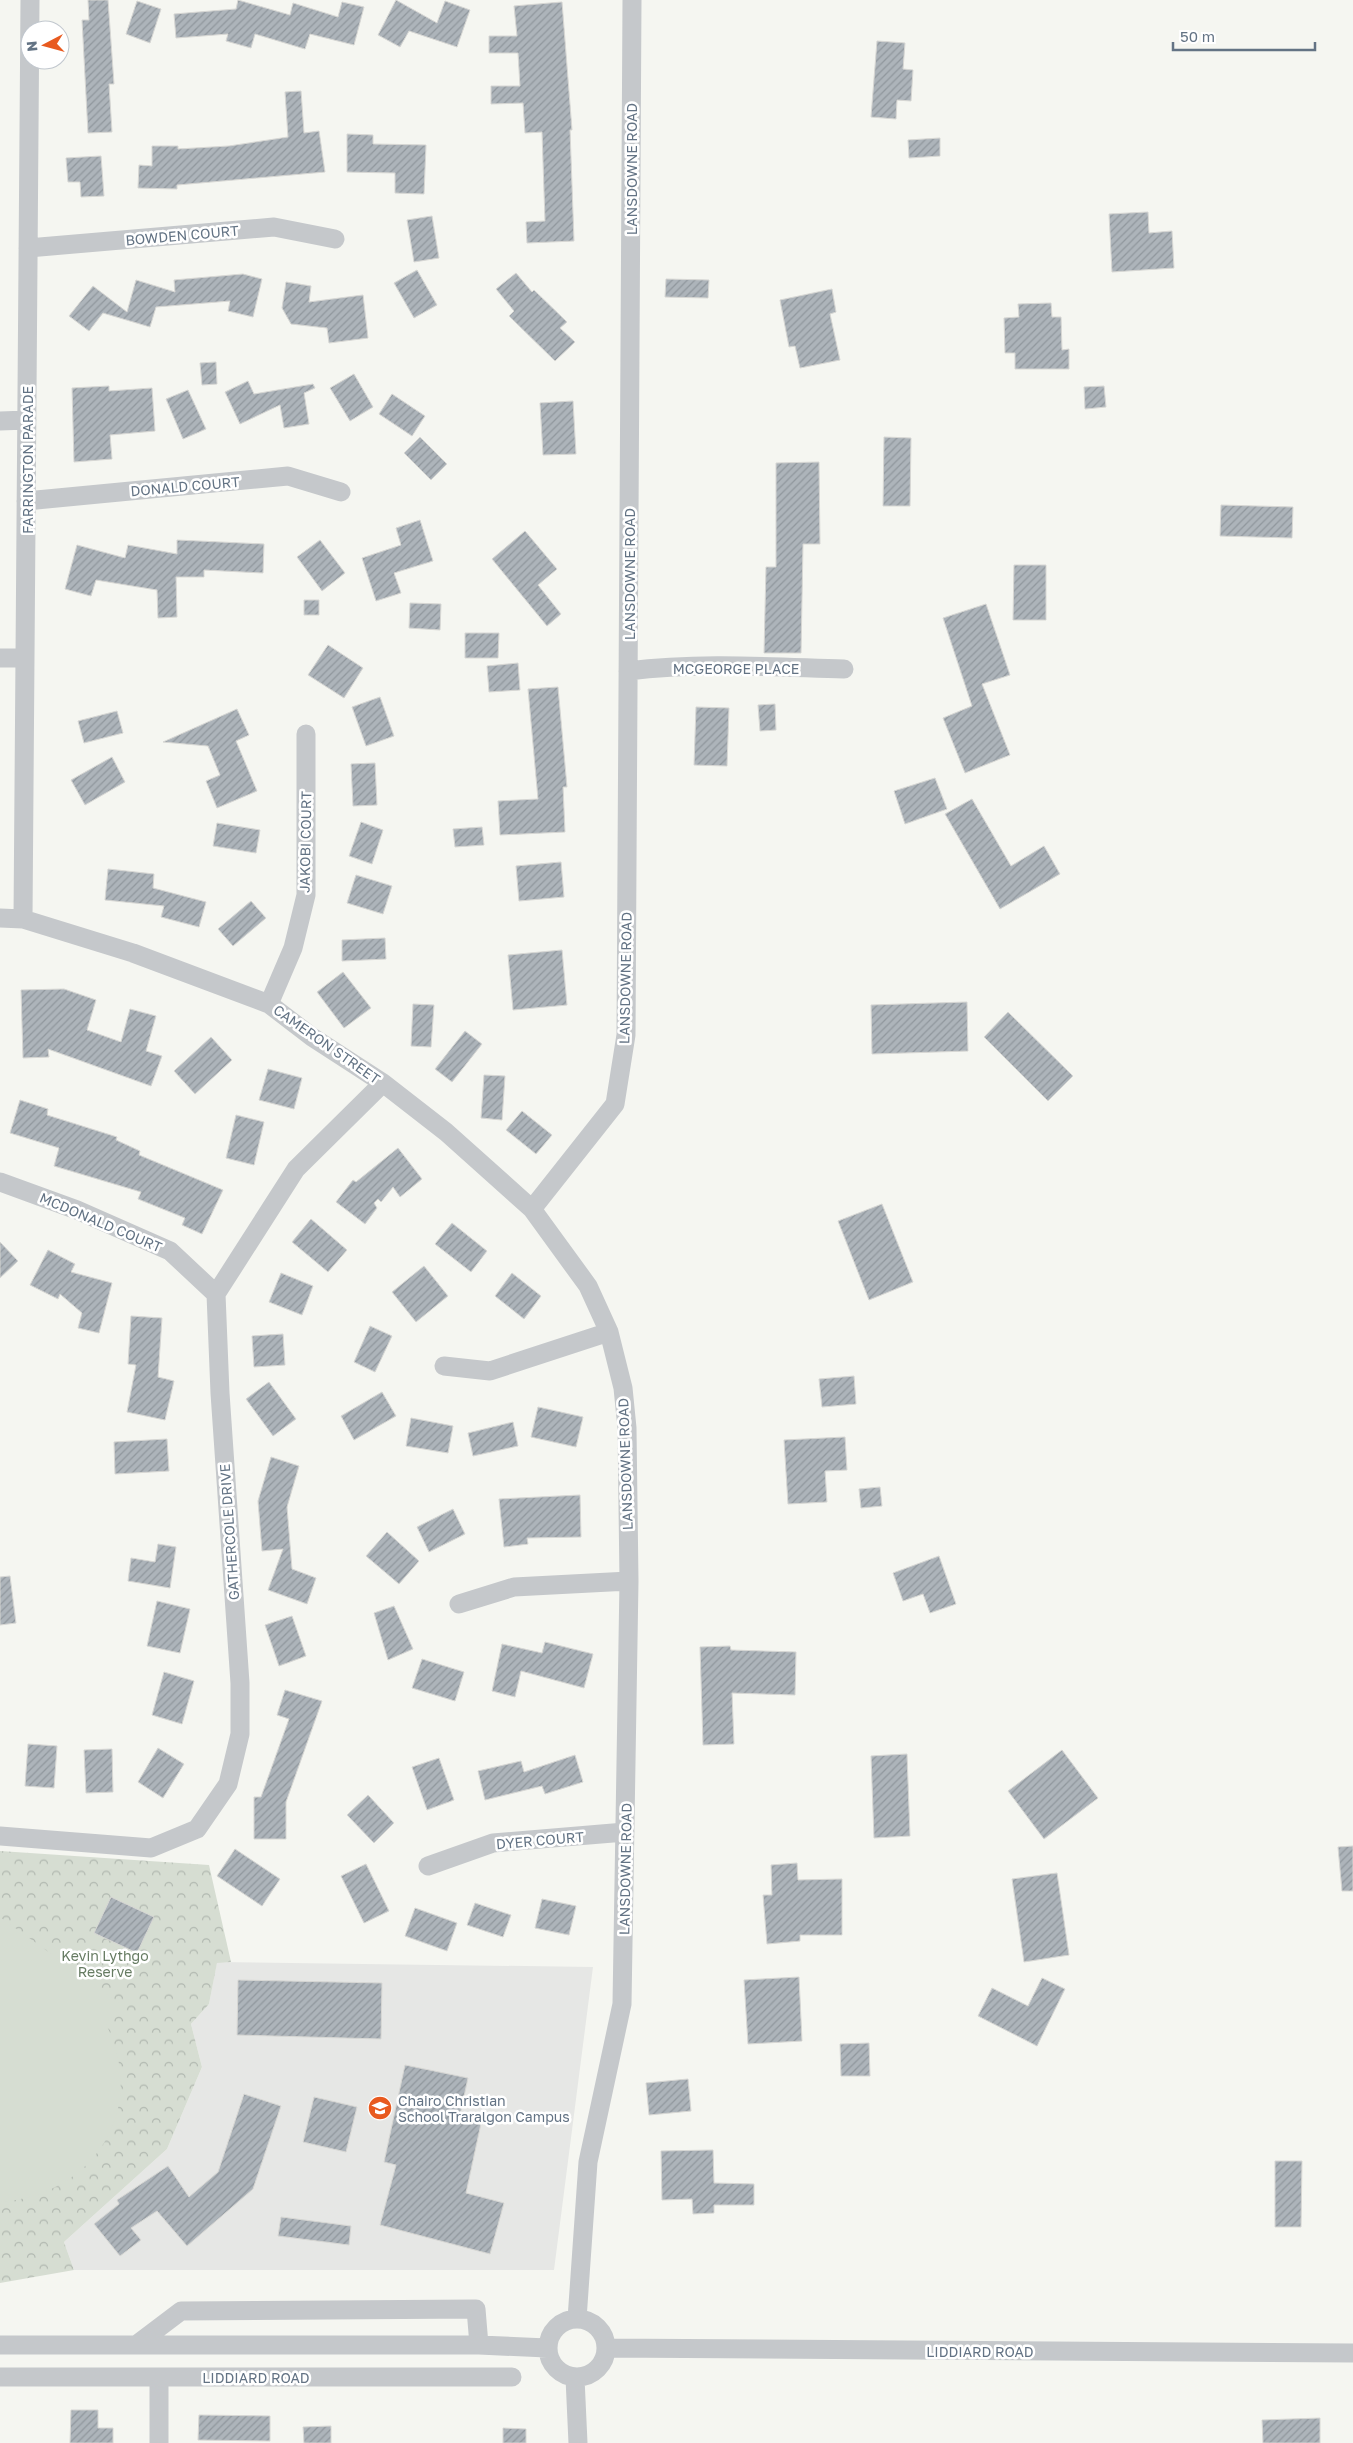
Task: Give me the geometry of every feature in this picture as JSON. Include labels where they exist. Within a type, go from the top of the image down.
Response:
[{"type":"street","name":"FARRINGTON PARADE","points":[[23,919],[30,0]]},
{"type":"street","name":"LANSDOWNE ROAD","points":[[577,2319],[588,2162],[622,2004],[628,1581],[627,1428],[622,1388],[609,1332],[588,1286],[532,1209],[615,1104],[626,1035],[632,0]]},
{"type":"street","name":"BOWDEN COURT","points":[[28,248],[274,227],[335,238]]},
{"type":"street","points":[[0,421],[27,420]]},
{"type":"street","name":"DONALD COURT","points":[[26,501],[288,476],[341,492]]},
{"type":"street","points":[[0,658],[25,658]]},
{"type":"street","name":"MCGEORGE PLACE","points":[[628,671],[710,666],[844,669]]},
{"type":"street","name":"JAKOBI COURT","points":[[269,1004],[293,948],[306,895],[306,734]]},
{"type":"street","name":"CAMERON STREET","points":[[0,918],[23,919],[133,953],[269,1004],[312,1037],[383,1084],[446,1132],[532,1209]]},
{"type":"street","points":[[216,1294],[296,1170],[383,1084]]},
{"type":"street","name":"MCDONALD COURT","points":[[0,1182],[77,1210],[170,1251],[216,1294]]},
{"type":"street","name":"GATHERCOLE DRIVE","points":[[0,1836],[151,1848],[197,1828],[228,1784],[240,1734],[240,1683],[216,1294]]},
{"type":"street","points":[[444,1366],[490,1371],[609,1332]]},
{"type":"street","points":[[459,1604],[514,1587],[628,1581]]},
{"type":"street","name":"DYER COURT","points":[[428,1866],[493,1843],[625,1832]]},
{"type":"street","points":[[136,2345],[181,2311],[476,2309],[480,2345]]},
{"type":"street","points":[[577,2319],[594,2324],[601,2331],[606,2348],[600,2366],[593,2373],[576,2378],[559,2372],[548,2357],[547,2348],[553,2330],[568,2320],[577,2319]]},
{"type":"street","points":[[0,2345],[480,2345],[547,2348]]},
{"type":"street","name":"LIDDIARD ROAD","points":[[606,2348],[1353,2353]]},
{"type":"street","name":"LIDDIARD ROAD","points":[[0,2377],[512,2377]]},
{"type":"street","points":[[159,2377],[159,2443]]},
{"type":"street","points":[[576,2378],[578,2443]]},
{"type":"shaded area","name":"Chairo Christian School Traralgon Campus","points":[[217,1962],[593,1967],[554,2270],[74,2270],[64,2242],[167,2149],[202,2067],[191,2024],[209,2004]]},
{"type":"green space","name":"Kevin Lythgo Reserve","points":[[0,1851],[209,1865],[231,1962],[217,1963],[209,2004],[191,2024],[202,2067],[167,2149],[64,2242],[74,2270],[0,2283]]},
{"type":"green space","points":[[0,1917],[122,2005],[106,2024],[118,2056],[121,2088],[116,2117],[104,2143],[86,2166],[62,2183],[33,2196],[0,2202]]},
{"type":"building","points":[[88,0],[108,0],[114,84],[109,84],[112,132],[88,133],[82,20],[89,20]]},
{"type":"building","points":[[238,0],[290,15],[293,3],[338,17],[342,2],[364,7],[354,45],[310,34],[305,49],[255,34],[251,48],[226,41],[228,34],[176,38],[174,14],[236,9]]},
{"type":"building","points":[[396,0],[437,23],[445,1],[470,10],[457,47],[409,31],[400,47],[378,35]]},
{"type":"building","points":[[137,1],[161,9],[150,43],[126,34]]},
{"type":"building","points":[[562,2],[572,130],[570,130],[574,241],[527,243],[526,222],[545,221],[542,132],[525,133],[523,103],[491,104],[491,86],[520,86],[518,53],[489,53],[489,36],[517,36],[514,6]]},
{"type":"building","points":[[877,41],[905,43],[903,69],[913,70],[911,101],[897,100],[896,119],[871,117]]},
{"type":"building","points":[[301,91],[304,133],[319,131],[325,172],[177,185],[177,189],[138,188],[139,165],[152,166],[152,146],[178,146],[178,149],[229,146],[288,137],[285,92]]},
{"type":"building","points":[[347,134],[373,135],[373,144],[426,145],[424,194],[395,193],[395,173],[347,172]]},
{"type":"building","points":[[940,138],[940,156],[909,158],[908,140]]},
{"type":"building","points":[[101,156],[104,196],[81,197],[80,182],[68,182],[66,158]]},
{"type":"building","points":[[1148,212],[1149,233],[1172,231],[1174,268],[1112,272],[1109,214]]},
{"type":"building","points":[[432,216],[439,258],[414,262],[407,220]]},
{"type":"building","points":[[417,270],[437,305],[414,318],[394,283]]},
{"type":"building","points":[[516,273],[532,292],[534,290],[567,322],[560,328],[575,342],[555,361],[509,316],[514,311],[496,289]]},
{"type":"building","points":[[243,274],[262,279],[253,317],[228,311],[230,301],[156,307],[150,327],[103,313],[89,331],[69,316],[93,286],[127,312],[136,280],[175,292],[174,280]]},
{"type":"building","points":[[666,279],[709,280],[708,298],[665,297]]},
{"type":"building","points":[[286,282],[311,286],[309,302],[363,295],[368,338],[329,343],[327,328],[291,324],[282,308]]},
{"type":"building","points":[[832,289],[836,312],[830,314],[840,360],[800,368],[795,346],[789,347],[780,300]]},
{"type":"building","points":[[1051,303],[1052,317],[1061,317],[1062,350],[1069,349],[1069,369],[1015,369],[1015,353],[1005,353],[1004,318],[1019,317],[1018,304]]},
{"type":"building","points":[[216,362],[217,384],[202,385],[200,363]]},
{"type":"building","points":[[354,374],[373,407],[350,421],[330,388]]},
{"type":"building","points":[[248,381],[254,394],[313,384],[315,388],[304,393],[309,424],[284,428],[280,405],[240,424],[225,392]]},
{"type":"building","points":[[109,386],[109,391],[152,388],[155,431],[110,435],[112,459],[74,462],[72,388]]},
{"type":"building","points":[[1104,386],[1106,407],[1085,409],[1084,387]]},
{"type":"building","points":[[188,390],[206,429],[183,439],[166,399]]},
{"type":"building","points":[[392,394],[425,416],[412,436],[379,414]]},
{"type":"building","points":[[573,401],[576,454],[543,455],[540,403]]},
{"type":"building","points":[[420,437],[447,464],[431,480],[404,453]]},
{"type":"building","points":[[884,437],[911,438],[910,506],[883,506]]},
{"type":"building","points":[[819,462],[820,544],[803,544],[801,653],[764,653],[766,567],[776,567],[776,463]]},
{"type":"building","points":[[1221,505],[1293,507],[1292,538],[1220,536]]},
{"type":"building","points":[[420,520],[433,561],[394,573],[401,593],[376,601],[362,558],[401,545],[396,528]]},
{"type":"building","points":[[525,531],[557,569],[538,585],[561,614],[547,626],[492,559]]},
{"type":"building","points":[[177,540],[264,544],[263,573],[204,570],[204,577],[176,577],[177,617],[158,618],[157,590],[96,580],[91,596],[65,589],[77,545],[125,558],[128,545],[177,554]]},
{"type":"building","points":[[320,540],[345,573],[322,591],[297,557]]},
{"type":"building","points":[[1014,565],[1046,565],[1046,620],[1013,620]]},
{"type":"building","points":[[304,600],[319,600],[319,615],[304,615]]},
{"type":"building","points":[[410,603],[441,604],[440,630],[409,628]]},
{"type":"building","points":[[986,604],[1010,675],[982,684],[1010,755],[965,773],[943,718],[972,706],[943,618]]},
{"type":"building","points":[[465,633],[499,633],[498,658],[465,658]]},
{"type":"building","points":[[328,645],[363,668],[344,698],[308,675]]},
{"type":"building","points":[[518,663],[520,690],[489,692],[487,666]]},
{"type":"building","points":[[558,687],[567,787],[563,787],[565,832],[500,835],[498,801],[538,799],[528,689]]},
{"type":"building","points":[[380,697],[394,736],[366,746],[352,707]]},
{"type":"building","points":[[775,704],[776,730],[760,731],[758,705]]},
{"type":"building","points":[[696,707],[729,708],[727,766],[694,765]]},
{"type":"building","points":[[237,709],[249,735],[236,741],[257,791],[217,808],[206,781],[220,775],[208,746],[163,742]]},
{"type":"building","points":[[117,711],[123,733],[84,743],[78,721]]},
{"type":"building","points":[[112,757],[125,782],[85,805],[71,780]]},
{"type":"building","points":[[375,763],[377,805],[353,806],[351,764]]},
{"type":"building","points":[[935,778],[947,809],[905,824],[894,791]]},
{"type":"building","points":[[972,799],[1011,866],[1044,846],[1060,874],[1000,909],[945,814]]},
{"type":"building","points":[[361,822],[383,830],[372,864],[349,856]]},
{"type":"building","points":[[217,823],[260,830],[256,853],[213,846]]},
{"type":"building","points":[[482,827],[484,845],[455,847],[453,829]]},
{"type":"building","points":[[561,862],[564,897],[519,901],[516,866]]},
{"type":"building","points":[[108,869],[154,874],[153,888],[206,902],[199,927],[161,917],[164,906],[105,900]]},
{"type":"building","points":[[356,875],[392,886],[383,914],[347,903]]},
{"type":"building","points":[[251,901],[266,918],[233,946],[218,929]]},
{"type":"building","points":[[385,938],[386,959],[342,961],[342,940]]},
{"type":"building","points":[[562,950],[567,1005],[513,1010],[508,955]]},
{"type":"building","points":[[343,972],[371,1008],[344,1028],[317,992]]},
{"type":"building","points":[[64,989],[96,1000],[87,1030],[121,1042],[130,1009],[156,1016],[146,1051],[162,1056],[151,1086],[48,1049],[49,1057],[23,1058],[21,990]]},
{"type":"building","points":[[967,1002],[968,1051],[872,1054],[871,1005]]},
{"type":"building","points":[[413,1004],[434,1005],[431,1047],[411,1046]]},
{"type":"building","points":[[1008,1012],[1073,1076],[1048,1101],[984,1037]]},
{"type":"building","points":[[465,1031],[482,1044],[452,1082],[435,1069]]},
{"type":"building","points":[[211,1037],[232,1060],[195,1094],[174,1071]]},
{"type":"building","points":[[268,1069],[302,1078],[294,1109],[259,1100]]},
{"type":"building","points":[[484,1075],[505,1076],[502,1120],[481,1118]]},
{"type":"building","points":[[20,1100],[48,1109],[47,1115],[117,1137],[116,1140],[140,1151],[139,1155],[223,1190],[202,1234],[182,1225],[185,1218],[138,1199],[141,1192],[54,1166],[59,1148],[10,1133]]},
{"type":"building","points":[[522,1111],[552,1135],[536,1154],[506,1130]]},
{"type":"building","points":[[236,1115],[264,1122],[254,1165],[226,1158]]},
{"type":"building","points":[[398,1148],[422,1179],[400,1197],[393,1187],[381,1202],[378,1199],[374,1203],[377,1208],[365,1224],[336,1202],[353,1180],[356,1182]]},
{"type":"building","points":[[882,1204],[913,1282],[869,1300],[838,1221]]},
{"type":"building","points":[[311,1219],[347,1250],[328,1272],[292,1242]]},
{"type":"building","points":[[452,1223],[487,1251],[471,1272],[435,1244]]},
{"type":"building","points":[[0,1242],[18,1261],[0,1278]]},
{"type":"building","points":[[48,1250],[75,1264],[71,1272],[112,1283],[99,1333],[78,1328],[82,1313],[60,1294],[58,1299],[30,1285]]},
{"type":"building","points":[[424,1266],[448,1296],[416,1322],[392,1292]]},
{"type":"building","points":[[281,1273],[313,1286],[302,1315],[269,1302]]},
{"type":"building","points":[[512,1273],[541,1296],[524,1319],[495,1296]]},
{"type":"building","points":[[131,1316],[162,1318],[158,1377],[174,1381],[165,1420],[127,1412],[136,1365],[128,1364]]},
{"type":"building","points":[[370,1326],[392,1336],[375,1372],[354,1362]]},
{"type":"building","points":[[283,1334],[285,1365],[254,1367],[252,1336]]},
{"type":"building","points":[[854,1376],[856,1404],[822,1407],[819,1379]]},
{"type":"building","points":[[269,1382],[296,1419],[273,1436],[246,1399]]},
{"type":"building","points":[[382,1392],[396,1416],[354,1440],[341,1416]]},
{"type":"building","points":[[538,1407],[583,1417],[576,1447],[531,1437]]},
{"type":"building","points":[[411,1418],[453,1426],[448,1453],[406,1446]]},
{"type":"building","points":[[513,1422],[518,1446],[473,1456],[468,1433]]},
{"type":"building","points":[[845,1437],[847,1470],[825,1471],[827,1502],[788,1504],[784,1440]]},
{"type":"building","points":[[167,1439],[169,1471],[115,1474],[114,1442]]},
{"type":"building","points":[[271,1457],[299,1466],[287,1507],[292,1569],[316,1578],[307,1604],[268,1590],[283,1549],[262,1551],[258,1501]]},
{"type":"building","points":[[880,1487],[882,1506],[861,1508],[859,1489]]},
{"type":"building","points":[[580,1495],[581,1537],[527,1538],[528,1544],[504,1547],[499,1499]]},
{"type":"building","points":[[453,1509],[465,1534],[429,1552],[417,1527]]},
{"type":"building","points":[[387,1532],[419,1561],[399,1584],[366,1556]]},
{"type":"building","points":[[158,1544],[176,1547],[170,1588],[128,1581],[131,1558],[155,1562]]},
{"type":"building","points":[[939,1556],[956,1604],[930,1613],[923,1594],[903,1601],[893,1573]]},
{"type":"building","points":[[10,1576],[16,1623],[0,1625],[0,1577]]},
{"type":"building","points":[[157,1601],[190,1609],[180,1653],[147,1646]]},
{"type":"building","points":[[394,1606],[413,1649],[388,1660],[374,1613]]},
{"type":"building","points":[[292,1616],[306,1656],[279,1666],[265,1625]]},
{"type":"building","points":[[545,1642],[593,1654],[584,1688],[521,1671],[515,1697],[492,1691],[502,1644],[542,1653]]},
{"type":"building","points":[[730,1646],[731,1650],[796,1652],[795,1695],[732,1693],[734,1744],[703,1745],[700,1647]]},
{"type":"building","points":[[422,1659],[464,1672],[455,1701],[412,1688]]},
{"type":"building","points":[[164,1672],[194,1681],[182,1724],[152,1715]]},
{"type":"building","points":[[285,1690],[322,1701],[286,1802],[286,1839],[254,1839],[254,1797],[261,1797],[289,1719],[277,1715]]},
{"type":"building","points":[[28,1744],[57,1746],[54,1788],[25,1786]]},
{"type":"building","points":[[158,1748],[184,1764],[163,1798],[138,1782]]},
{"type":"building","points":[[112,1749],[113,1792],[86,1793],[84,1750]]},
{"type":"building","points":[[1062,1750],[1098,1798],[1044,1839],[1008,1791]]},
{"type":"building","points":[[907,1754],[910,1836],[874,1838],[871,1756]]},
{"type":"building","points":[[575,1755],[583,1782],[545,1794],[542,1786],[485,1800],[478,1771],[521,1761],[524,1772]]},
{"type":"building","points":[[439,1758],[454,1800],[427,1810],[412,1767]]},
{"type":"building","points":[[368,1795],[394,1823],[374,1843],[347,1815]]},
{"type":"building","points":[[1353,1846],[1353,1891],[1342,1891],[1338,1847]]},
{"type":"building","points":[[235,1849],[280,1879],[262,1906],[217,1876]]},
{"type":"building","points":[[797,1863],[798,1880],[842,1879],[842,1935],[800,1935],[800,1941],[767,1944],[763,1895],[772,1895],[771,1865]]},
{"type":"building","points":[[366,1864],[389,1911],[364,1923],[341,1876]]},
{"type":"building","points":[[1057,1873],[1069,1955],[1024,1962],[1012,1879]]},
{"type":"building","points":[[111,1897],[154,1917],[137,1953],[94,1933]]},
{"type":"building","points":[[542,1899],[576,1906],[569,1935],[535,1928]]},
{"type":"building","points":[[475,1903],[511,1915],[503,1937],[467,1925]]},
{"type":"building","points":[[415,1908],[457,1923],[447,1951],[405,1936]]},
{"type":"building","points":[[799,1977],[802,2041],[748,2044],[744,1980]]},
{"type":"building","points":[[1042,1978],[1065,1989],[1037,2046],[978,2016],[992,1988],[1028,2006]]},
{"type":"building","points":[[238,1980],[382,1983],[381,2039],[237,2035]]},
{"type":"building","points":[[869,2043],[870,2076],[841,2076],[840,2044]]},
{"type":"building","points":[[405,2065],[468,2078],[460,2115],[482,2119],[466,2193],[504,2203],[490,2254],[380,2225],[396,2165],[384,2162]]},
{"type":"building","points":[[688,2079],[691,2111],[649,2115],[646,2083]]},
{"type":"building","points":[[244,2094],[281,2106],[253,2189],[187,2246],[157,2211],[131,2228],[141,2240],[120,2256],[94,2224],[119,2204],[117,2200],[168,2166],[189,2197],[218,2172]]},
{"type":"building","points":[[314,2097],[357,2107],[346,2152],[303,2142]]},
{"type":"building","points":[[713,2150],[714,2183],[754,2184],[754,2205],[714,2205],[714,2213],[693,2214],[692,2199],[662,2200],[661,2151]]},
{"type":"building","points":[[1275,2161],[1302,2161],[1301,2227],[1275,2227]]},
{"type":"building","points":[[281,2217],[351,2226],[349,2245],[278,2236]]},
{"type":"building","points":[[71,2410],[98,2410],[98,2428],[113,2428],[113,2443],[70,2443]]},
{"type":"building","points":[[199,2415],[270,2416],[270,2441],[198,2440]]},
{"type":"building","points":[[1320,2418],[1320,2443],[1263,2443],[1262,2420]]},
{"type":"building","points":[[331,2426],[331,2443],[304,2443],[303,2427]]},
{"type":"building","points":[[503,2428],[526,2429],[526,2443],[503,2443]]},
{"type":"place","name":"Chairo Christian School Traralgon Campus","points":[[380,2108]]}]
